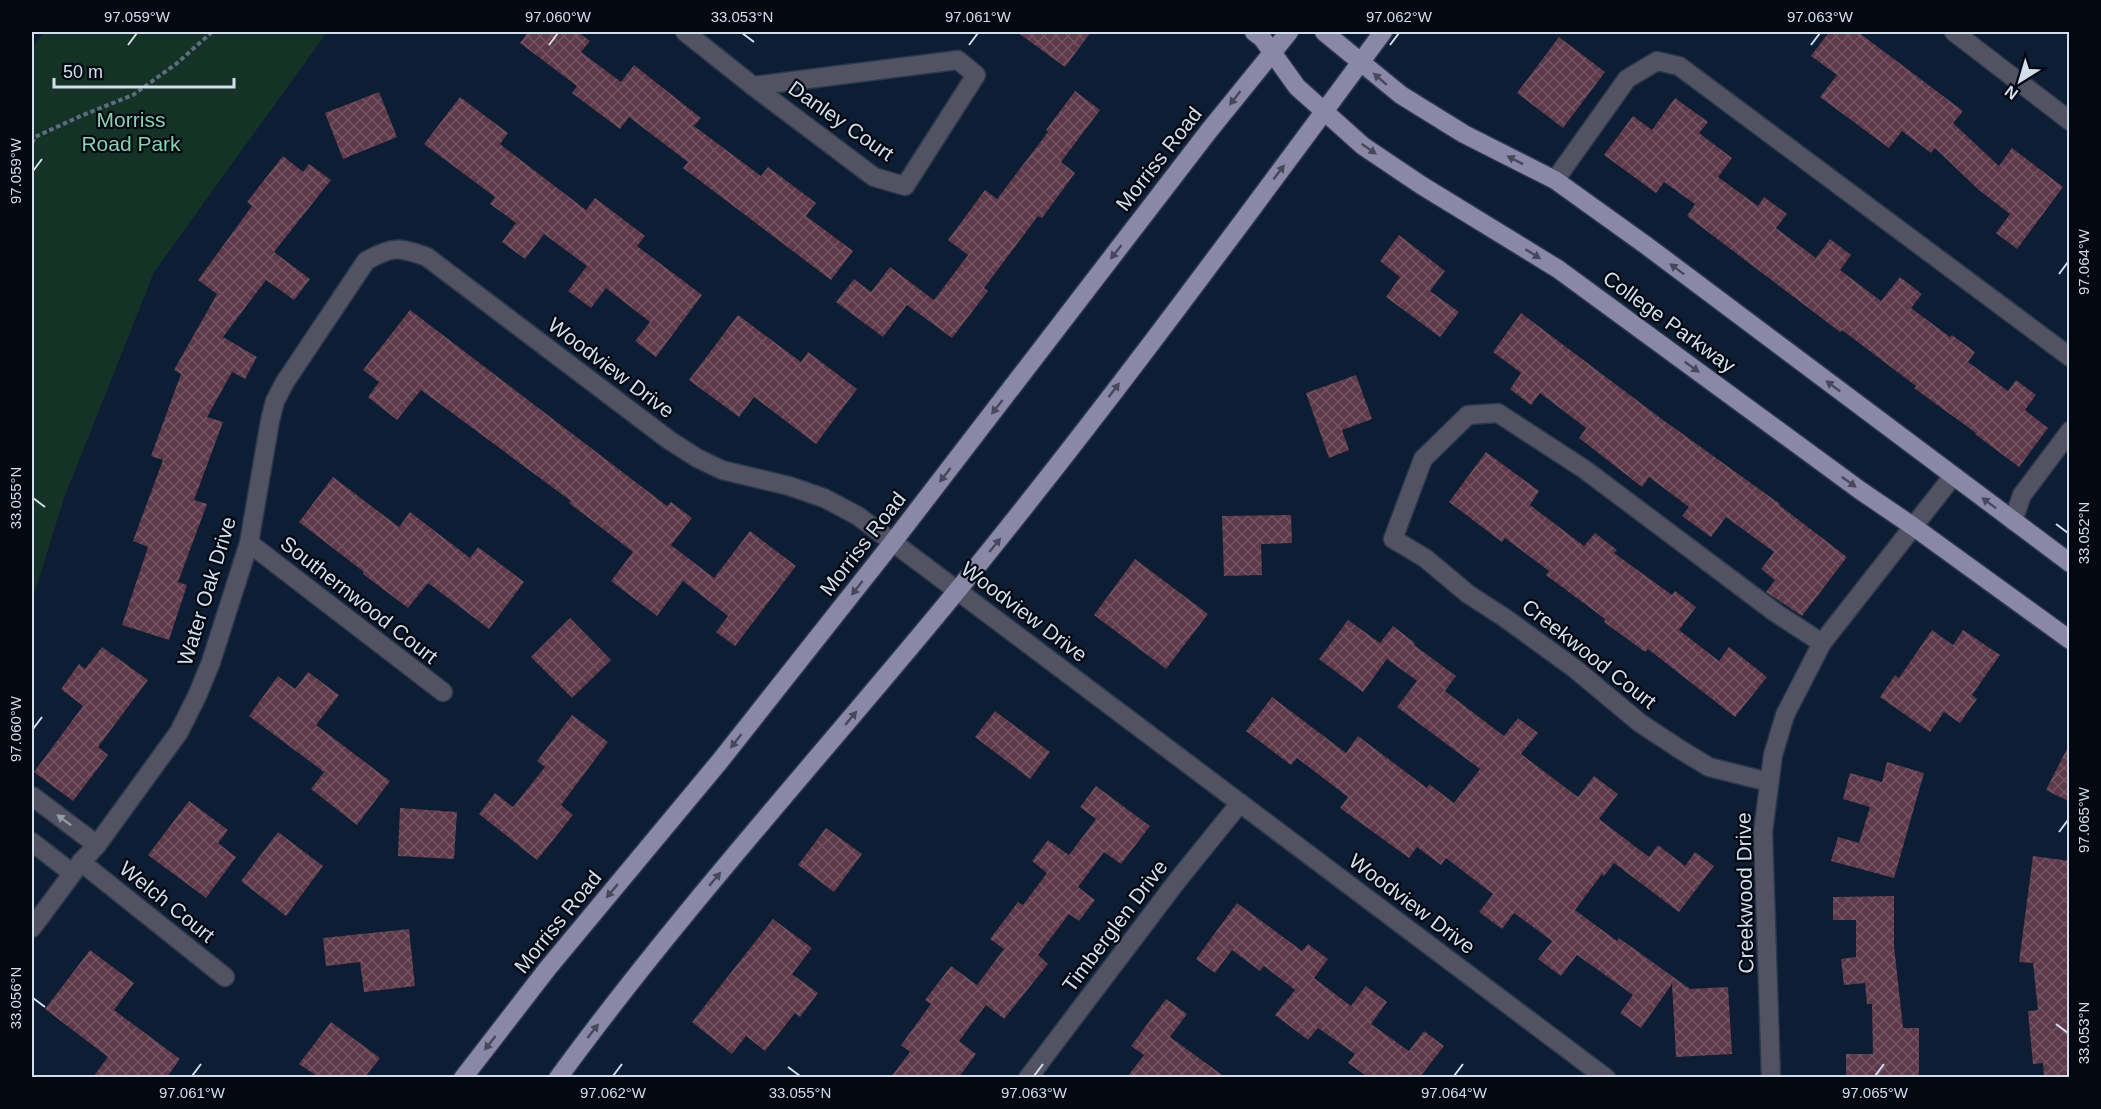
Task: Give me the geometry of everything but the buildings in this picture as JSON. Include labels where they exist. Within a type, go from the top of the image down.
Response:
[{"type":"main road","name":"College Parkway","points":[[1254,32],[1262,38],[1297,87],[1363,146],[1558,269],[1861,491],[2070,640]]},
{"type":"main road","name":"Morriss Road","points":[[463,1077],[548,968],[720,761],[1289,32]]},
{"type":"main road","points":[[1324,32],[1401,95],[1464,134],[1554,180],[1666,260],[2070,562]]},
{"type":"main road","points":[[558,1077],[694,904],[958,590],[1038,491],[1383,32]]},
{"type":"street","name":"Danley Court","points":[[685,32],[753,86],[874,177],[905,186],[976,75],[958,60],[753,86]]},
{"type":"street","points":[[1954,32],[2070,121]]},
{"type":"street","points":[[1554,180],[1627,79],[1657,61],[1679,66],[2070,357]]},
{"type":"street","name":"Woodview Drive","points":[[383,251],[404,249],[427,257],[669,440],[697,458],[722,470],[789,486],[824,498],[858,516],[1606,1077]]},
{"type":"street","name":"Water Oak Drive","points":[[32,928],[76,868],[97,845],[179,732],[211,662],[249,543],[275,401],[352,280],[366,261],[383,251]]},
{"type":"street","name":"Creekwood Court","points":[[1769,782],[1709,767],[1681,750],[1640,723],[1574,668],[1468,594],[1425,558],[1393,539],[1423,459],[1468,415],[1498,413],[1584,469],[1776,613],[1822,643]]},
{"type":"street","points":[[2013,521],[2022,495],[2070,431]]},
{"type":"street","name":"Creekwood Drive","points":[[1772,1077],[1763,832],[1773,755],[1785,715],[1822,643],[1953,476]]},
{"type":"street","name":"Southernwood Court","points":[[249,543],[443,693]]},
{"type":"street","points":[[32,796],[97,845]]},
{"type":"street","name":"Timberglen Drive","points":[[1037,1074],[1177,880],[1239,803]]},
{"type":"street","name":"Welch Court","points":[[32,842],[76,868],[225,977]]},
{"type":"path","points":[[32,143],[36,137],[133,95],[176,64],[212,32]]},
{"type":"green space","name":"Morriss Road Park","points":[[44,32],[327,32],[154,272],[64,498],[32,601],[32,48]]}]
